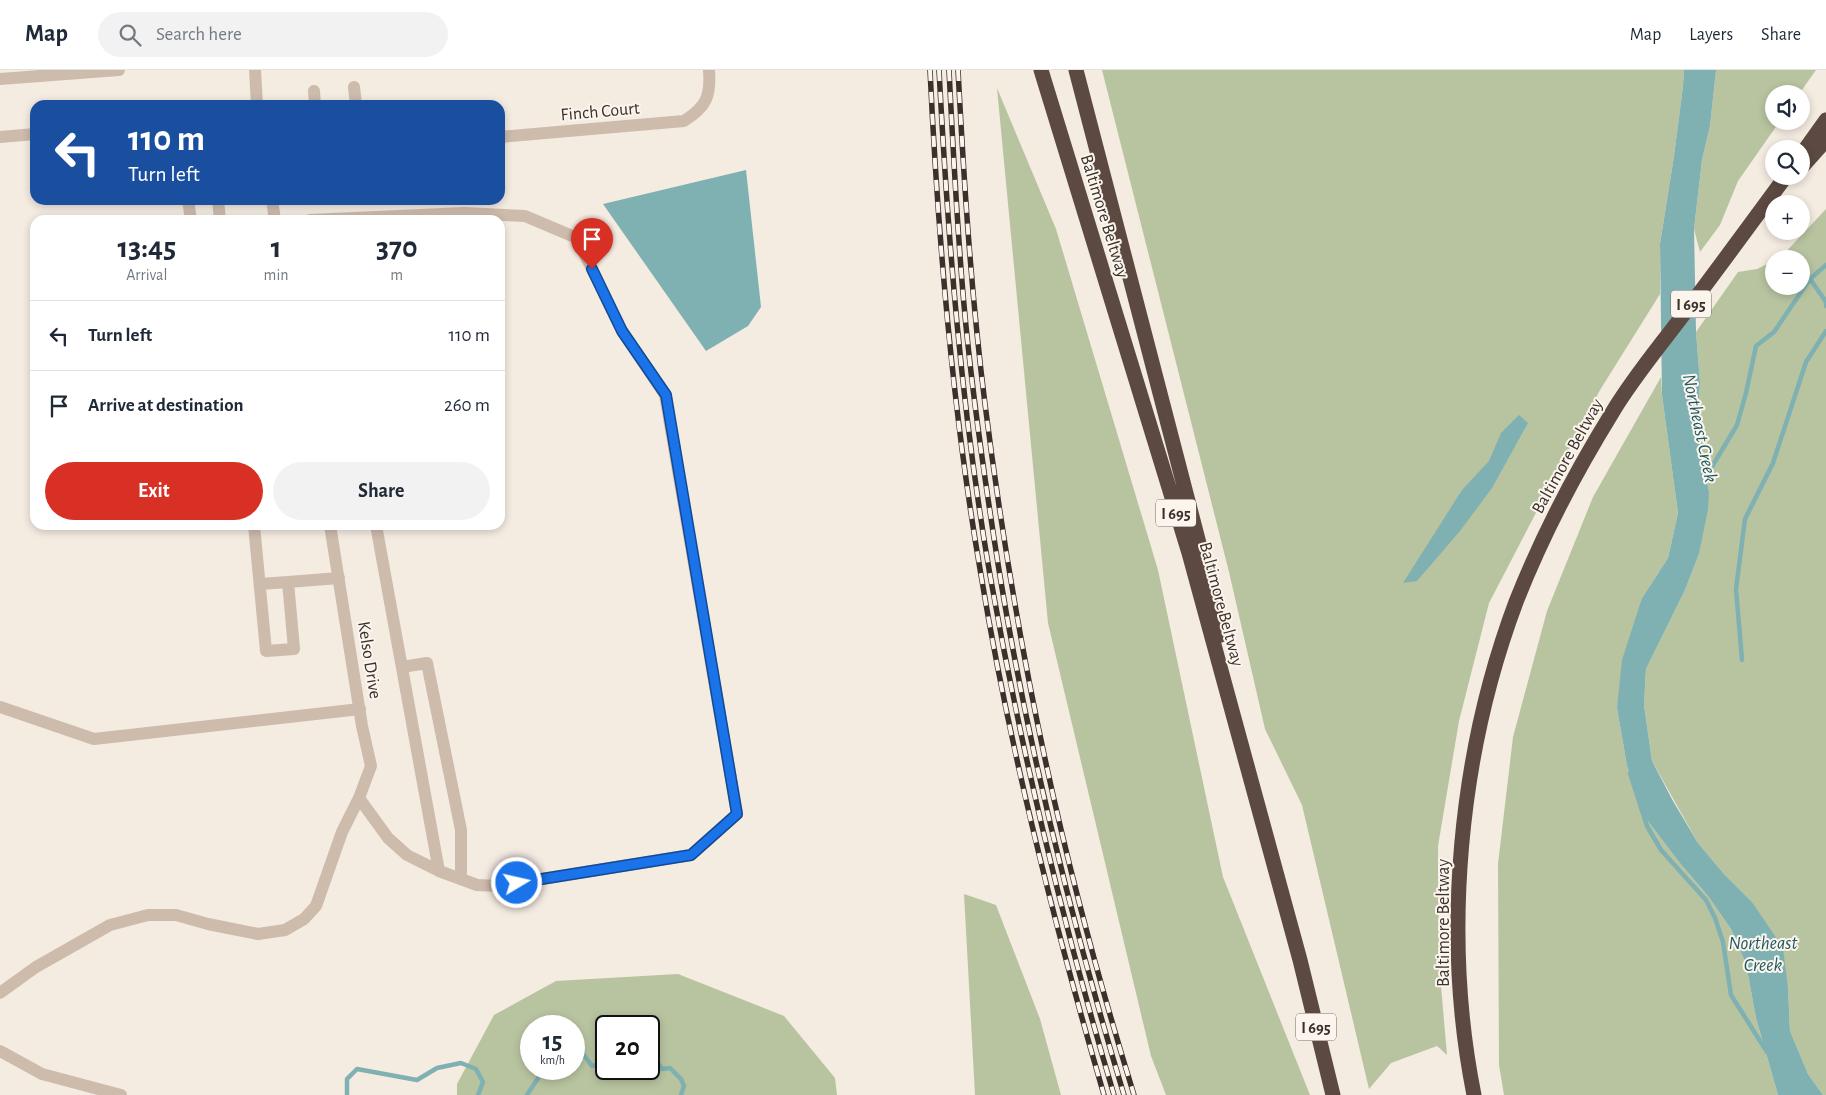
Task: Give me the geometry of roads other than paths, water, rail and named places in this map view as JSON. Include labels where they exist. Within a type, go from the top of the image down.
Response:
[{"type":"highway","name":"Baltimore Beltway","points":[[1041,70],[1189,553],[1300,960],[1333,1095]]},
{"type":"highway","points":[[1076,70],[1198,541],[1300,960]]},
{"type":"highway","points":[[1810,142],[1826,120]]},
{"type":"highway","points":[[1810,158],[1826,140]]},
{"type":"highway","name":"Baltimore Beltway","points":[[1474,1095],[1463,1014],[1458,951],[1459,881],[1473,760],[1486,701],[1516,602],[1562,498],[1614,410],[1779,185]]},
{"type":"highway","points":[[1744,234],[1786,185]]},
{"type":"street","points":[[0,78],[119,70]]},
{"type":"street","points":[[255,70],[257,100]]},
{"type":"street","name":"Finch Court","points":[[505,136],[684,121],[700,111],[707,98],[710,80],[709,70]]},
{"type":"street","points":[[354,87],[355,100]]},
{"type":"street","points":[[314,91],[315,100]]},
{"type":"street","points":[[0,137],[30,134]]},
{"type":"street","points":[[415,215],[464,213],[505,215]]},
{"type":"street","points":[[359,798],[388,838],[407,855],[439,871],[478,885],[498,886],[691,855],[737,814],[666,395],[622,331],[577,238],[525,216],[505,215]]},
{"type":"street","points":[[255,530],[266,651],[294,649],[288,582]]},
{"type":"street","name":"Kelso Drive","points":[[0,993],[36,967],[110,925],[148,915],[176,915],[208,924],[258,934],[285,930],[304,919],[316,906],[342,832],[359,798],[370,766],[331,530]]},
{"type":"street","points":[[377,530],[439,871]]},
{"type":"street","points":[[260,584],[339,578]]},
{"type":"street","points":[[402,667],[427,663],[461,830],[461,879]]},
{"type":"street","points":[[0,707],[94,739],[360,709]]},
{"type":"street","points":[[0,1051],[42,1074],[121,1095]]},
{"type":"water","name":"Northeast Creek","points":[[1684,70],[1716,70],[1710,126],[1702,160],[1694,229],[1696,332],[1700,382],[1697,430],[1709,492],[1708,509],[1699,554],[1685,590],[1646,669],[1644,705],[1652,761],[1673,801],[1698,843],[1724,874],[1752,902],[1783,948],[1788,988],[1790,1031],[1808,1074],[1823,1095],[1778,1095],[1756,1018],[1746,964],[1731,929],[1708,896],[1644,816],[1627,766],[1617,708],[1622,660],[1642,598],[1668,558],[1678,513],[1662,395],[1660,244],[1674,156]]},
{"type":"water","points":[[746,170],[761,307],[748,326],[706,351],[603,204]]},
{"type":"water","points":[[1519,415],[1528,423],[1492,488],[1460,531],[1417,581],[1403,583],[1462,490],[1489,461],[1501,433]]},
{"type":"waterway","points":[[1704,480],[1737,425],[1756,346],[1774,332],[1810,279],[1826,265]]},
{"type":"waterway","points":[[1810,279],[1826,302],[1826,306]]},
{"type":"waterway","points":[[1742,660],[1736,589],[1745,519],[1773,463],[1806,362],[1826,331]]},
{"type":"waterway","name":"Northeast Creek","points":[[1630,773],[1647,826],[1661,850],[1706,900],[1715,918],[1723,942],[1731,995],[1767,1052]]},
{"type":"waterway","points":[[585,1056],[592,1066],[595,1066]]},
{"type":"waterway","points":[[347,1095],[347,1079],[357,1069],[417,1080],[437,1068],[461,1063],[476,1069],[483,1082],[478,1095]]},
{"type":"waterway","points":[[660,1066],[662,1069],[670,1068],[681,1079],[684,1086],[681,1095]]},
{"type":"waterway","points":[[527,1095],[537,1080]]},
{"type":"railway","points":[[930,70],[937,197],[954,386],[981,575],[1019,772],[1051,902],[1104,1095]]},
{"type":"railway","points":[[939,70],[951,260],[963,386],[990,575],[1015,706],[1044,837],[1077,966],[1114,1095]]},
{"type":"railway","points":[[949,70],[957,217],[967,338],[979,438],[999,570],[1023,703],[1053,835],[1069,900],[1124,1095]]},
{"type":"railway","points":[[958,70],[968,237],[976,321],[1002,528],[1036,714],[1063,837],[1098,972],[1134,1095]]}]
